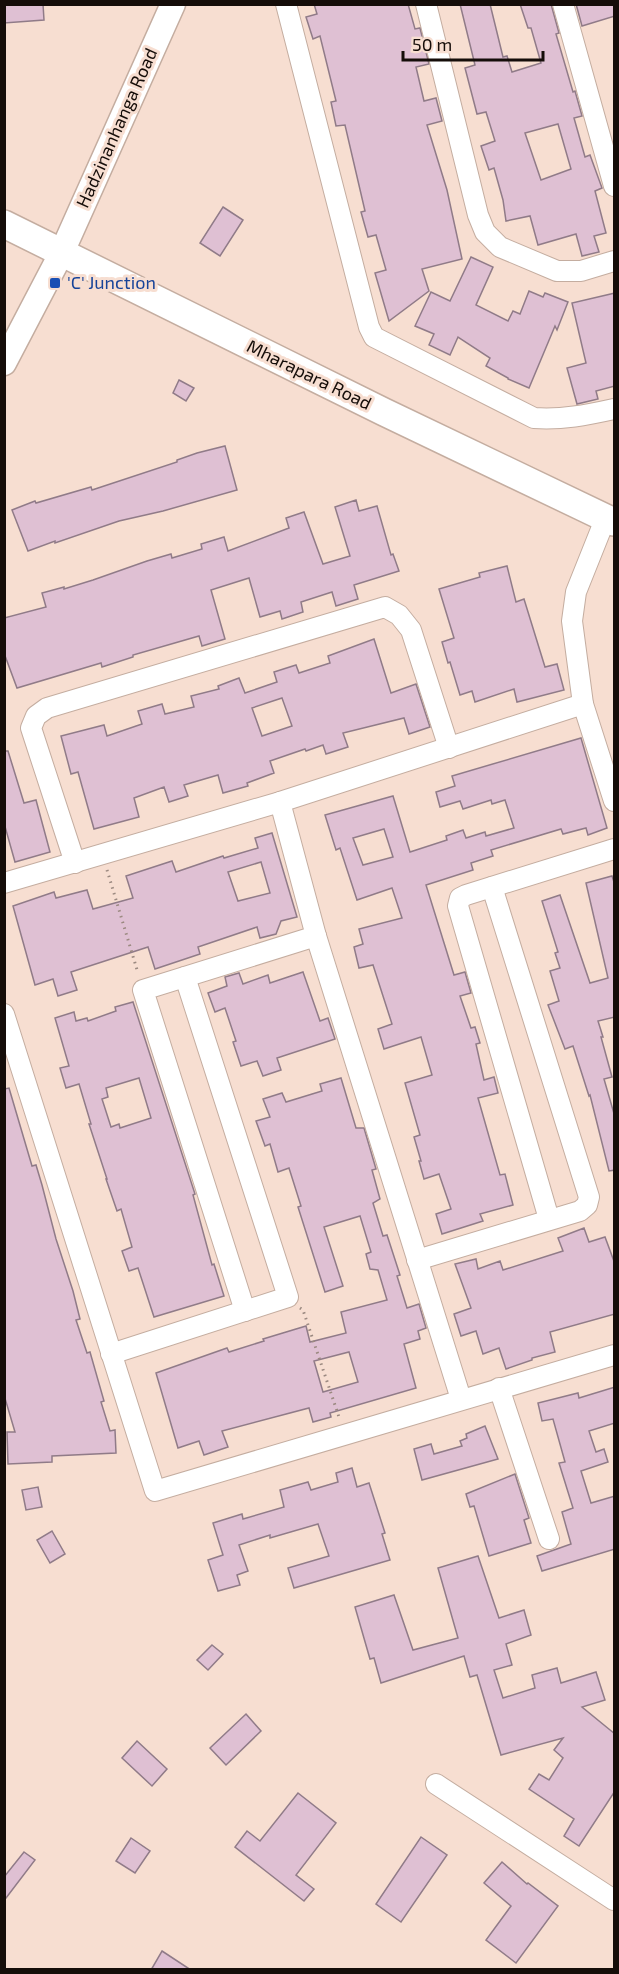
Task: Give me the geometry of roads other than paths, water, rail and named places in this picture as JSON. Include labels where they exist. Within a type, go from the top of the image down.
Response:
[{"type":"main road","name":"Mharapara Road","points":[[4,224],[384,412],[610,519]]},
{"type":"street","name":"Hadzinanhanga Road","points":[[4,363],[62,252],[173,4]]},
{"type":"street","points":[[286,4],[369,327],[374,337],[534,418],[567,419],[615,409]]},
{"type":"street","points":[[426,4],[478,215],[485,232],[500,247],[557,271],[581,271],[615,261]]},
{"type":"street","points":[[563,4],[615,186]]},
{"type":"street","points":[[610,519],[576,592],[572,621],[583,704],[615,801]]},
{"type":"street","points":[[75,863],[33,740],[31,728],[36,716],[47,708],[385,607],[399,615],[411,630],[449,748]]},
{"type":"street","points":[[4,883],[280,802],[583,704]]},
{"type":"street","points":[[280,802],[316,936],[461,1399]]},
{"type":"street","points":[[549,1219],[458,906],[460,898],[615,849]]},
{"type":"street","points":[[417,1260],[580,1210],[587,1205],[588,1197],[492,887]]},
{"type":"street","points":[[244,1311],[143,990],[316,936]]},
{"type":"street","points":[[111,1354],[288,1297],[185,977]]},
{"type":"street","points":[[4,1014],[155,1491],[615,1355]]},
{"type":"street","points":[[499,1388],[549,1539]]},
{"type":"street","points":[[436,1784],[615,1900]]},
{"type":"place","name":"'C' Junction","points":[[55,283]]}]
